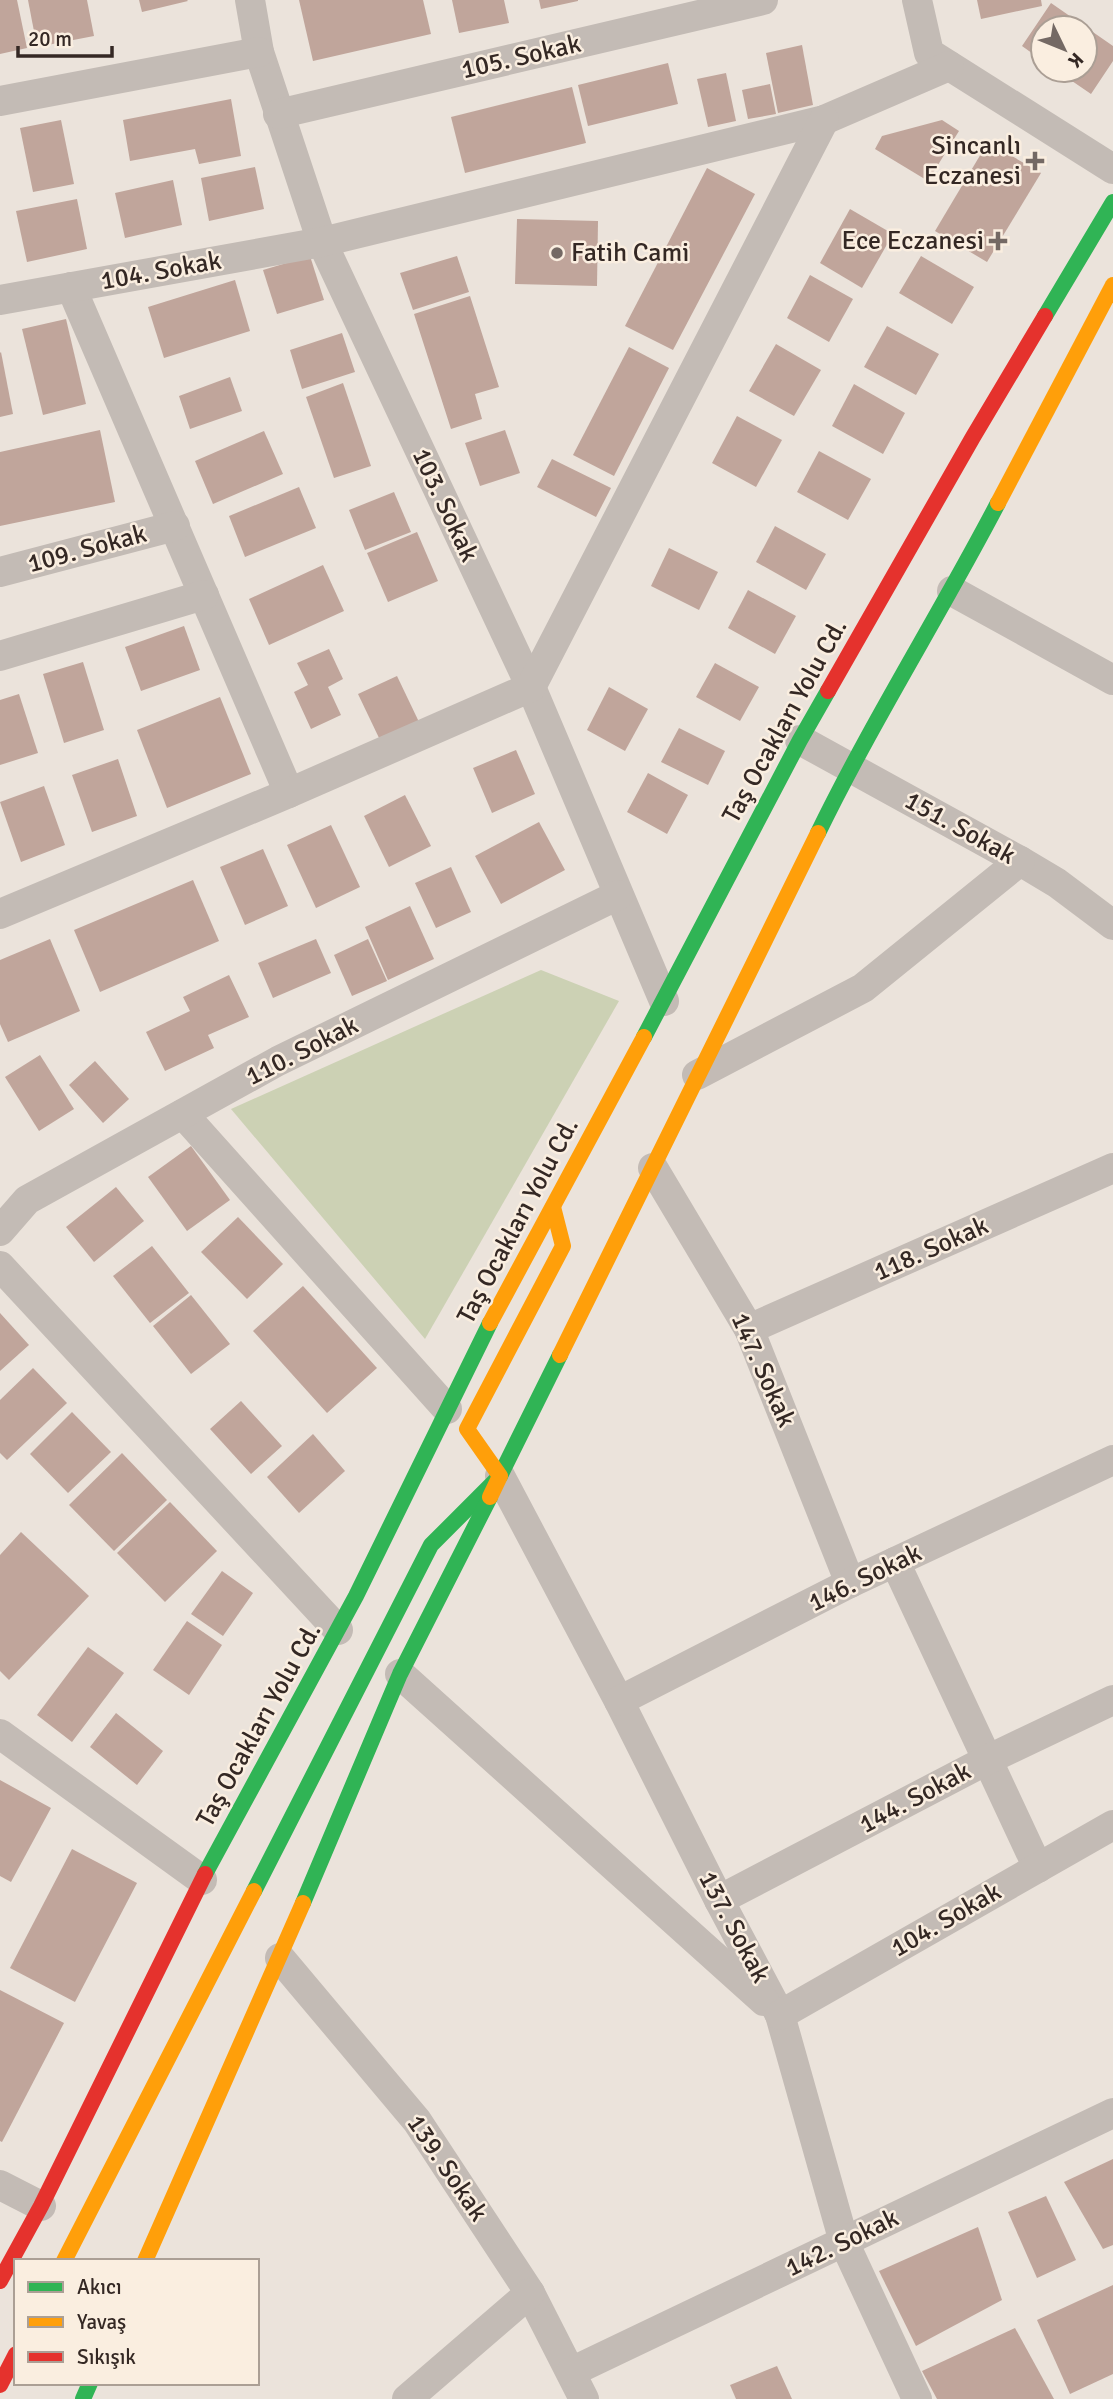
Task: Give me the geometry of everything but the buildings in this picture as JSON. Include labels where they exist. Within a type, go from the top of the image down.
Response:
[{"type":"main road","name":"Taş Ocakları Yolu Cd.","points":[[0,2281],[41,2206],[202,1880],[338,1630],[473,1355],[664,1001],[800,740],[973,437],[1113,202]]},
{"type":"main road","points":[[146,2259],[280,1958],[400,1674],[850,767],[952,591],[1113,285]]},
{"type":"main road","points":[[500,1475],[467,1429],[563,1246],[553,1207]]},
{"type":"main road","points":[[65,2259],[431,1545],[500,1475]]},
{"type":"main road","points":[[0,2385],[14,2358]]},
{"type":"street","name":"103. Sokak","points":[[250,0],[259,52],[322,242],[531,687],[664,1001]]},
{"type":"street","name":"105. Sokak","points":[[278,114],[763,0]]},
{"type":"street","points":[[917,0],[929,53],[1113,169]]},
{"type":"street","points":[[0,101],[259,52]]},
{"type":"street","name":"104. Sokak","points":[[0,300],[322,242],[824,120],[949,66]]},
{"type":"street","points":[[0,914],[289,793],[531,687],[824,120]]},
{"type":"street","points":[[71,287],[289,793]]},
{"type":"street","name":"109. Sokak","points":[[0,572],[175,527]]},
{"type":"street","points":[[952,591],[1113,680]]},
{"type":"street","points":[[0,656],[204,595]]},
{"type":"street","name":"151. Sokak","points":[[800,740],[1020,861],[1057,883],[1113,925]]},
{"type":"street","points":[[697,1075],[863,988],[1020,861]]},
{"type":"street","name":"110. Sokak","points":[[0,1231],[27,1200],[278,1061],[618,895]]},
{"type":"street","points":[[183,1114],[447,1409]]},
{"type":"street","name":"147. Sokak","points":[[653,1168],[749,1329],[850,1583]]},
{"type":"street","name":"118. Sokak","points":[[749,1329],[1113,1168]]},
{"type":"street","points":[[0,1266],[338,1630]]},
{"type":"street","name":"146. Sokak","points":[[619,1701],[850,1583],[1113,1460]]},
{"type":"street","name":"137. Sokak","points":[[500,1475],[780,2015],[844,2242],[917,2399]]},
{"type":"street","points":[[895,1562],[1038,1868]]},
{"type":"street","points":[[400,1674],[780,2015]]},
{"type":"street","name":"144. Sokak","points":[[719,1900],[987,1760],[1113,1700]]},
{"type":"street","points":[[0,1734],[202,1880]]},
{"type":"street","name":"104. Sokak","points":[[780,2015],[1113,1825]]},
{"type":"street","name":"139. Sokak","points":[[280,1958],[417,2121],[530,2292],[584,2399]]},
{"type":"street","name":"142. Sokak","points":[[571,2372],[1113,2113]]},
{"type":"street","points":[[0,2185],[41,2206]]},
{"type":"street","points":[[407,2399],[530,2292]]},
{"type":"green space","points":[[541,970],[619,1001],[425,1339],[231,1109]]},
{"type":"traffic: fast","points":[[1045,316],[1113,202]]},
{"type":"traffic: fast","points":[[818,833],[861,749],[998,503]]},
{"type":"traffic: fast","points":[[644,1037],[828,691]]},
{"type":"traffic: fast","points":[[205,1874],[356,1596],[490,1323]]},
{"type":"traffic: fast","points":[[254,1891],[431,1545],[500,1476],[560,1355]]},
{"type":"traffic: fast","points":[[303,1903],[400,1674],[490,1497]]},
{"type":"traffic: fast","points":[[83,2399],[89,2385]]},
{"type":"traffic: slow","points":[[998,503],[1113,285]]},
{"type":"traffic: slow","points":[[560,1355],[818,833]]},
{"type":"traffic: slow","points":[[490,1323],[644,1037]]},
{"type":"traffic: slow","points":[[490,1497],[500,1476],[467,1429],[563,1246],[553,1207]]},
{"type":"traffic: slow","points":[[65,2259],[254,1891]]},
{"type":"traffic: slow","points":[[146,2259],[303,1903]]},
{"type":"traffic: jam","points":[[828,691],[1045,316]]},
{"type":"traffic: jam","points":[[0,2281],[41,2206],[205,1874]]},
{"type":"traffic: jam","points":[[0,2385],[14,2358]]},
{"type":"place","name":"Sincanlı Eczanesi","points":[[1035,161]]},
{"type":"place","name":"Ece Eczanesi","points":[[998,241]]},
{"type":"place","name":"Fatih Cami","points":[[557,253]]}]
